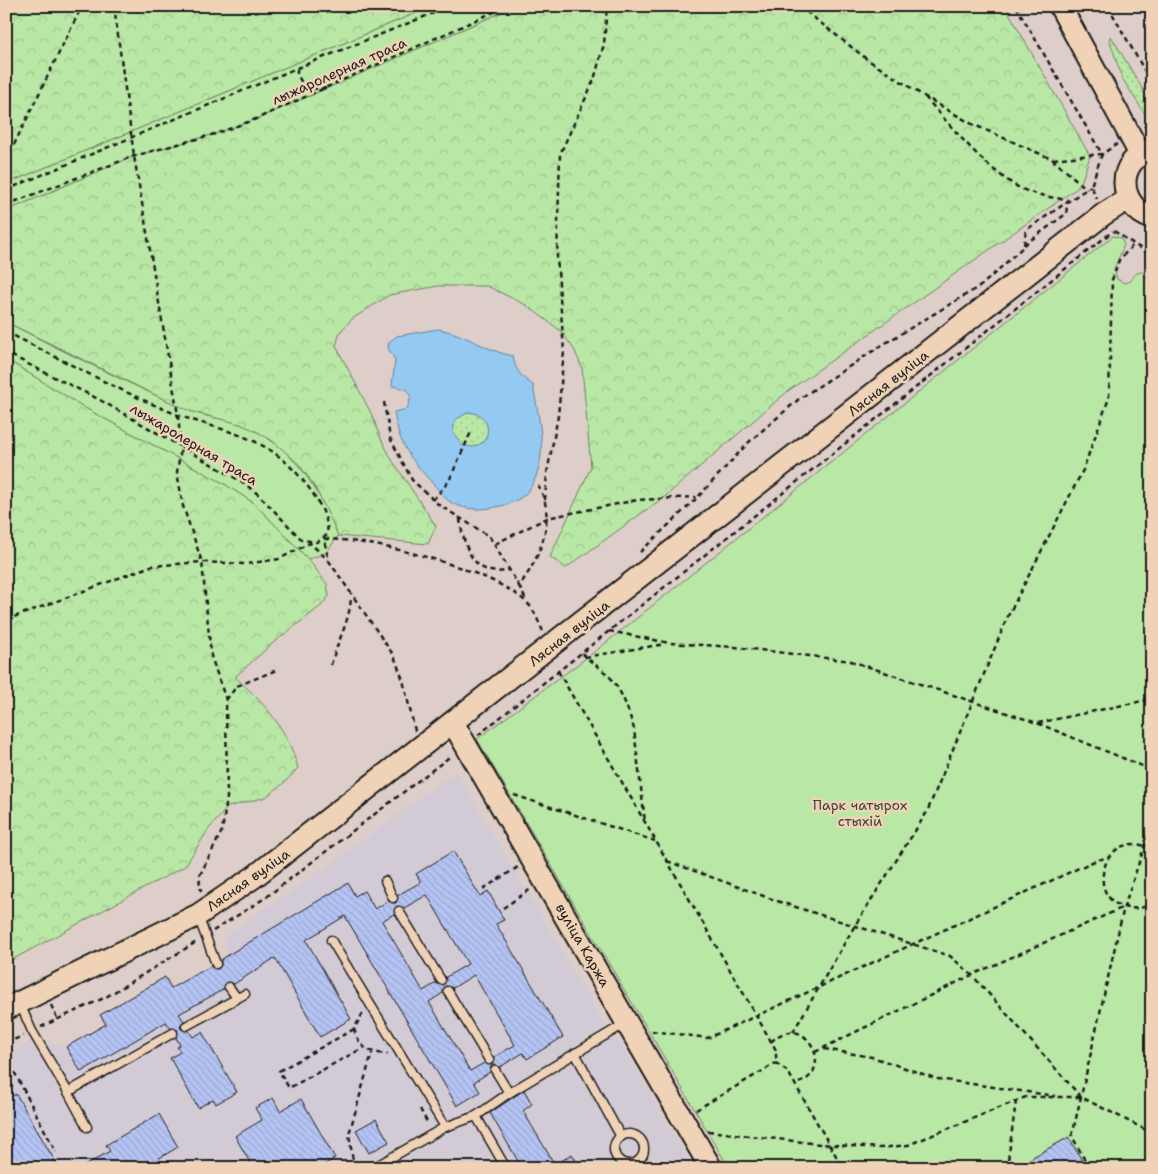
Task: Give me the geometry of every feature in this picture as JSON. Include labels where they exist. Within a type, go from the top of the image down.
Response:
[{"type":"main road","points":[[1060,6],[1130,136],[1146,152],[1130,166],[1125,179],[1128,199],[1138,212],[1152,218]]},
{"type":"main road","name":"Лясная вуліца","points":[[13,1007],[195,905],[297,845],[453,723],[1109,222],[1128,199]]},
{"type":"main road","name":"вуліца Каржа","points":[[453,723],[711,1168]]},
{"type":"lane","points":[[385,881],[393,898]]},
{"type":"lane","points":[[195,905],[216,964]]},
{"type":"lane","points":[[399,911],[441,980]]},
{"type":"lane","points":[[331,940],[445,1127]]},
{"type":"lane","points":[[229,987],[237,998]]},
{"type":"lane","points":[[448,991],[490,1060]]},
{"type":"lane","points":[[186,1026],[245,994]]},
{"type":"lane","points":[[13,1007],[32,1031],[87,1127]]},
{"type":"lane","points":[[373,1168],[445,1127],[476,1116],[509,1093],[628,1022]]},
{"type":"lane","points":[[68,1092],[173,1034]]},
{"type":"lane","points":[[575,1053],[621,1137]]},
{"type":"lane","points":[[495,1070],[509,1093]]},
{"type":"lane","points":[[476,1116],[506,1168]]},
{"type":"lane","points":[[630,1134],[639,1138],[644,1152],[640,1164],[630,1164],[618,1158],[615,1144],[621,1137],[630,1134]]},
{"type":"path","points":[[6,161],[82,6]]},
{"type":"path","points":[[114,6],[131,138],[178,415],[181,448],[176,472],[182,506],[202,562],[210,656],[226,700],[227,798],[222,831],[199,877],[201,891]]},
{"type":"path","name":"лыжаролерная траса","points":[[6,190],[297,68],[451,6]]},
{"type":"path","name":"лыжаролерная траса","points":[[6,205],[134,156],[214,134],[288,106],[507,6]]},
{"type":"path","points":[[544,500],[558,416],[564,351],[558,257],[560,154],[594,80],[604,44],[607,6]]},
{"type":"path","points":[[800,6],[868,60],[972,124],[1052,159],[1087,189]]},
{"type":"path","points":[[1016,6],[1102,154],[1091,186],[1026,230],[1024,246]]},
{"type":"path","points":[[1108,6],[1152,84]]},
{"type":"path","points":[[297,68],[297,74],[303,85],[328,88]]},
{"type":"path","points":[[922,94],[973,149],[1010,183],[1043,196],[1070,200]]},
{"type":"path","points":[[1052,159],[1102,154]]},
{"type":"path","points":[[1091,186],[1109,222],[1134,244],[1152,256],[1152,260]]},
{"type":"path","points":[[634,558],[698,497],[749,442],[799,400],[884,344],[982,285],[1024,246],[1067,213],[1066,203]]},
{"type":"path","points":[[475,738],[582,653],[1109,222]]},
{"type":"path","points":[[793,1032],[854,927],[927,812],[1008,616],[1083,470],[1108,398],[1112,280],[1119,260],[1134,244]]},
{"type":"path","name":"лыжаролерная траса","points":[[6,332],[178,415],[258,442],[288,464],[299,475],[320,506],[328,531],[324,539],[329,561]]},
{"type":"path","name":"лыжаролерная траса","points":[[6,353],[100,400],[244,483],[259,495],[290,529],[302,540],[310,542],[329,561]]},
{"type":"path","points":[[384,402],[386,420],[396,452],[412,480],[433,500],[489,536],[544,633],[552,627]]},
{"type":"path","points":[[433,500],[449,481],[471,432]]},
{"type":"path","points":[[519,586],[536,559],[547,518],[544,500],[538,486]]},
{"type":"path","points":[[494,544],[547,518],[637,500],[698,497]]},
{"type":"path","points":[[460,519],[467,552],[476,563],[492,571],[509,570]]},
{"type":"path","points":[[6,620],[151,566],[202,562],[246,564],[279,559],[310,542],[324,539],[386,547],[432,559],[502,585],[527,602]]},
{"type":"path","points":[[329,561],[351,596],[394,656],[403,680],[414,729]]},
{"type":"path","points":[[331,665],[336,646],[347,621],[351,596]]},
{"type":"path","points":[[609,631],[669,643],[735,647],[851,661],[1037,723],[1152,770]]},
{"type":"path","points":[[586,657],[669,643]]},
{"type":"path","points":[[582,653],[612,680],[622,697],[630,717],[634,729],[645,823]]},
{"type":"path","points":[[226,700],[237,686],[279,669]]},
{"type":"path","points":[[558,672],[776,1050],[776,1063]]},
{"type":"path","points":[[1037,723],[1152,699]]},
{"type":"path","points":[[408,734],[422,723]]},
{"type":"path","points":[[437,759],[440,763]]},
{"type":"path","points":[[515,802],[510,794],[655,841]]},
{"type":"path","points":[[1089,1168],[1072,1136],[1124,907],[1152,824]]},
{"type":"path","points":[[653,1038],[649,1030],[708,1038],[1092,862],[1108,857],[1118,849],[1131,844],[1144,845],[1152,850]]},
{"type":"path","points":[[1108,857],[1103,868],[1102,880],[1110,897],[1124,907],[1137,909],[1152,903]]},
{"type":"path","points":[[667,861],[720,882],[854,927],[950,956],[972,975],[1081,1097],[1152,1133]]},
{"type":"path","points":[[483,890],[521,865]]},
{"type":"path","points":[[195,905],[201,891],[208,886]]},
{"type":"path","points":[[503,908],[534,887]]},
{"type":"path","points":[[816,1052],[972,975],[1124,907]]},
{"type":"path","points":[[363,1048],[289,1088],[279,1071],[354,1029],[364,1012]]},
{"type":"path","points":[[354,1029],[363,1048],[372,1053],[391,1054]]},
{"type":"path","points":[[771,1042],[777,1036],[793,1032],[808,1039],[816,1052],[816,1063],[813,1071],[808,1078],[795,1084]]},
{"type":"path","points":[[822,1049],[872,1057],[938,1079],[1063,1097]]},
{"type":"path","points":[[354,1168],[350,1134],[372,1053]]},
{"type":"path","points":[[6,1056],[56,1152]]},
{"type":"path","points":[[776,1063],[788,1072],[843,1168]]},
{"type":"path","points":[[697,1116],[694,1111],[776,1063]]},
{"type":"path","points":[[706,1130],[830,1145],[882,1148],[908,1145],[1026,1098],[1081,1097]]},
{"type":"path","points":[[1007,1168],[1016,1101]]},
{"type":"path","points":[[416,1102],[433,1134]]},
{"type":"shaded area","points":[[456,771],[615,1041],[619,1039],[693,1168],[6,1168],[6,1053],[37,1039],[67,1047],[106,1024],[100,1015],[165,977],[172,988],[216,964],[228,955],[223,937],[329,865]]},
{"type":"green space","points":[[6,6],[433,6],[6,184]]},
{"type":"green space","points":[[433,6],[516,6],[256,119],[215,134],[134,156],[6,211],[6,184]]},
{"type":"green space","points":[[516,6],[1005,6],[1090,156],[1080,186],[788,391],[667,495],[566,568],[550,557],[591,467],[582,368],[574,349],[561,331],[526,305],[487,286],[438,286],[389,295],[352,319],[340,332],[336,346],[372,415],[380,437],[392,460],[436,526],[428,544],[338,536],[316,489],[299,464],[270,439],[242,425],[186,410],[6,322],[6,211],[134,156],[214,134],[256,119]]},
{"type":"green space","points":[[1111,36],[1152,105],[1152,109],[1145,114],[1122,78],[1109,38]]},
{"type":"green space","name":"Парк чатырох стыхій","points":[[1113,236],[1121,238],[1124,245],[1114,269],[1117,279],[1124,283],[1131,281],[1137,273],[1143,272],[1147,277],[1152,319],[1152,1168],[729,1168],[477,739],[597,650]]},
{"type":"green space","points":[[6,322],[183,408],[242,425],[276,444],[302,470],[322,501],[338,536],[326,553],[308,559],[254,503],[223,483],[87,409],[6,359]]},
{"type":"green space","points":[[6,359],[87,409],[223,483],[254,503],[308,559],[327,584],[329,596],[321,606],[273,643],[235,677],[274,718],[288,741],[298,768],[285,782],[266,797],[228,807],[208,830],[185,866],[6,963]]},
{"type":"green space","points":[[470,412],[482,418],[488,430],[482,442],[470,448],[458,442],[452,430],[458,418]]},
{"type":"water","points":[[438,329],[457,334],[503,354],[513,356],[519,373],[533,385],[541,432],[539,468],[526,494],[512,502],[495,507],[476,509],[458,506],[446,499],[418,467],[407,451],[399,434],[394,412],[407,409],[411,397],[406,389],[392,386],[395,360],[388,348],[389,342],[397,336]],"holes":[[[469,412],[475,413],[486,422],[487,432],[484,442],[473,447],[461,445],[453,431],[455,420]]]},
{"type":"building","points":[[453,851],[480,896],[488,891],[504,920],[496,924],[563,1037],[527,1059],[523,1053],[500,1067],[492,1066],[490,1072],[474,1082],[480,1092],[457,1106],[345,916],[306,940],[351,1019],[320,1037],[275,958],[234,984],[226,982],[224,989],[179,1014],[184,1021],[180,1025],[181,1029],[189,1031],[193,1037],[202,1032],[237,1092],[216,1104],[213,1099],[198,1108],[170,1058],[180,1052],[177,1047],[180,1045],[176,1038],[178,1030],[170,1028],[166,1022],[81,1072],[66,1047],[106,1024],[100,1015],[165,977],[171,988],[211,966],[218,969],[221,965],[221,960],[228,955],[348,883],[355,896],[364,891],[375,909],[388,901],[396,903],[398,895],[421,882],[416,874]],"holes":[[[427,895],[468,964],[446,977],[443,985],[436,983],[423,991],[382,921],[394,914],[397,906],[404,908]],[[474,975],[515,1045],[494,1057],[492,1065],[484,1063],[470,1071],[429,1002],[443,993],[445,986],[453,988]]]},
{"type":"building","points":[[524,1090],[532,1104],[523,1111],[555,1165],[572,1154],[580,1168],[522,1168],[490,1113]]},
{"type":"building","points":[[16,1094],[59,1168],[6,1168],[6,1100]]},
{"type":"building","points":[[273,1098],[280,1111],[301,1099],[335,1158],[319,1168],[253,1168],[235,1136],[262,1120],[255,1108]]},
{"type":"building","points":[[159,1114],[178,1147],[143,1168],[81,1168],[110,1151],[106,1145]]},
{"type":"building","points":[[376,1119],[389,1142],[369,1153],[356,1130]]},
{"type":"building","points":[[1069,1137],[1086,1168],[1013,1168]]}]
